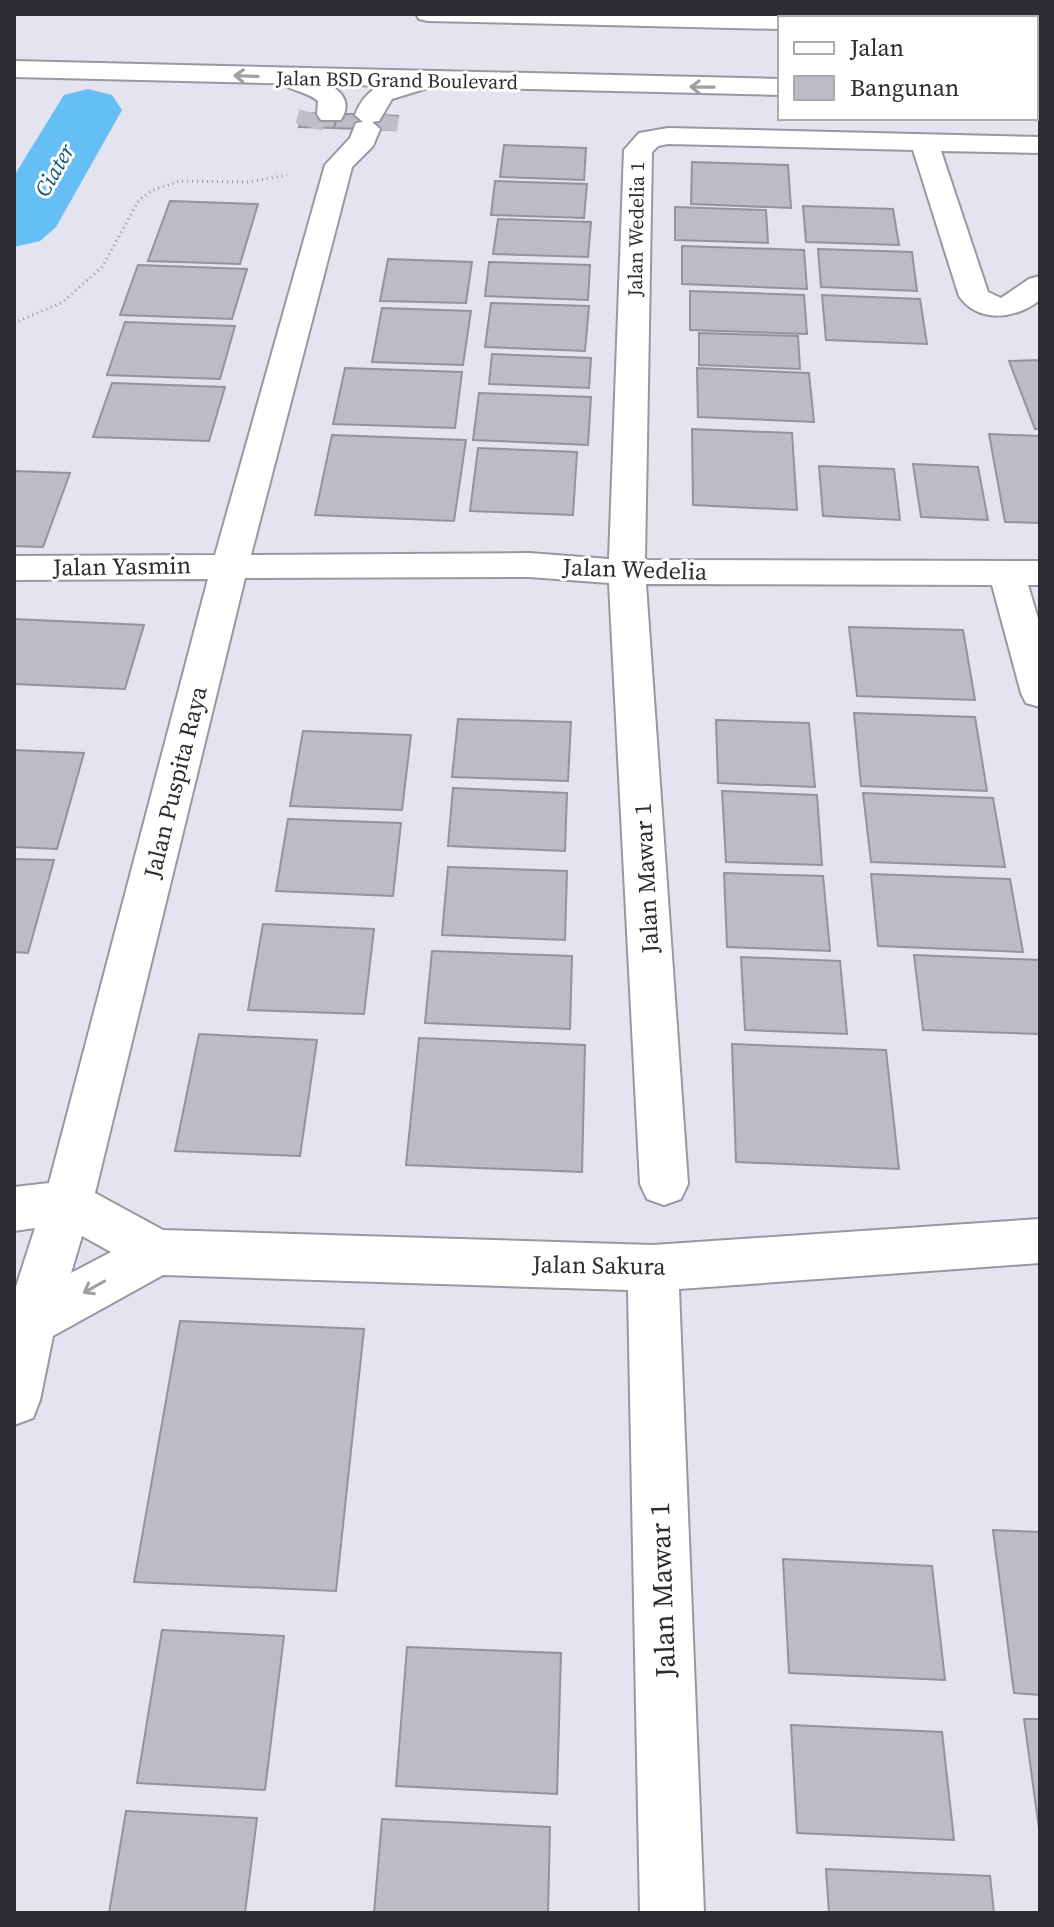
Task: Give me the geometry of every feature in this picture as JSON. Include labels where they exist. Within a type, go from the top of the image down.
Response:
[{"type":"street","points":[[428,14],[778,21]]},
{"type":"street","points":[[994,16],[1024,14]]},
{"type":"street","name":"Jalan BSD Grand Boulevard","points":[[14,69],[288,78],[778,87]]},
{"type":"street","points":[[288,78],[313,99],[325,133],[369,146],[376,122],[400,95],[422,81]]},
{"type":"street","name":"Jalan Puspita Raya","points":[[14,1400],[22,1323],[68,1203],[230,565],[325,133]]},
{"type":"street","name":"Jalan Wedelia 1","points":[[627,572],[638,150],[649,139],[668,136],[1040,145]]},
{"type":"street","points":[[924,140],[974,296],[986,306],[1002,308],[1018,303],[1040,285]]},
{"type":"street","name":"Jalan Yasmin","points":[[14,568],[230,565]]},
{"type":"street","name":"Jalan Wedelia","points":[[230,565],[529,565],[627,572],[1023,573]]},
{"type":"street","name":"Jalan Mawar 1","points":[[627,572],[664,1184]]},
{"type":"street","points":[[1023,573],[1040,693]]},
{"type":"street","points":[[14,1209],[68,1203]]},
{"type":"street","name":"Jalan Sakura","points":[[68,1203],[157,1252],[653,1268],[1040,1241]]},
{"type":"street","points":[[22,1323],[157,1252]]},
{"type":"street","name":"Jalan Mawar 1","points":[[653,1268],[672,1913]]},
{"type":"path","points":[[14,323],[63,302],[102,267],[139,200],[153,190],[180,181],[248,182],[325,133]]},
{"type":"building","points":[[303,113],[338,114],[334,128],[299,127]]},
{"type":"building","points":[[338,114],[363,114],[360,129],[334,128]]},
{"type":"building","points":[[363,114],[398,116],[395,130],[360,129]]},
{"type":"building","points":[[504,145],[586,148],[584,180],[500,177]]},
{"type":"building","points":[[692,162],[788,165],[791,208],[691,204]]},
{"type":"building","points":[[495,181],[587,184],[584,218],[491,215]]},
{"type":"building","points":[[170,201],[258,204],[240,264],[148,261]]},
{"type":"building","points":[[803,206],[893,209],[899,245],[806,242]]},
{"type":"building","points":[[675,207],[766,210],[768,243],[675,240]]},
{"type":"building","points":[[498,219],[591,222],[588,257],[493,254]]},
{"type":"building","points":[[682,246],[804,250],[807,289],[682,284]]},
{"type":"building","points":[[818,249],[912,252],[917,291],[821,287]]},
{"type":"building","points":[[388,259],[472,262],[466,303],[380,301]]},
{"type":"building","points":[[489,262],[590,265],[588,300],[485,296]]},
{"type":"building","points":[[138,265],[247,269],[232,319],[120,315]]},
{"type":"building","points":[[690,291],[804,295],[807,334],[690,330]]},
{"type":"building","points":[[822,295],[920,299],[927,344],[826,340]]},
{"type":"building","points":[[491,303],[589,306],[585,351],[485,347]]},
{"type":"building","points":[[382,308],[471,311],[463,365],[372,362]]},
{"type":"building","points":[[125,322],[235,326],[220,379],[107,375]]},
{"type":"building","points":[[699,333],[798,336],[800,369],[699,365]]},
{"type":"building","points":[[492,354],[591,358],[589,388],[489,384]]},
{"type":"building","points":[[1040,360],[1040,429],[1035,429],[1009,361]]},
{"type":"building","points":[[345,368],[462,372],[455,428],[333,424]]},
{"type":"building","points":[[697,368],[809,373],[814,422],[698,417]]},
{"type":"building","points":[[112,383],[225,387],[209,441],[93,437]]},
{"type":"building","points":[[479,393],[591,397],[588,445],[473,440]]},
{"type":"building","points":[[692,429],[792,433],[797,510],[693,505]]},
{"type":"building","points":[[989,434],[1040,436],[1040,523],[1005,522]]},
{"type":"building","points":[[332,435],[466,440],[454,521],[315,515]]},
{"type":"building","points":[[478,448],[577,452],[573,515],[470,511]]},
{"type":"building","points":[[913,464],[978,467],[988,520],[921,517]]},
{"type":"building","points":[[819,466],[894,469],[900,520],[823,516]]},
{"type":"building","points":[[14,471],[70,473],[43,547],[14,546]]},
{"type":"building","points":[[14,619],[144,625],[125,689],[14,684]]},
{"type":"building","points":[[849,627],[963,630],[975,700],[857,696]]},
{"type":"building","points":[[854,713],[975,717],[987,791],[861,786]]},
{"type":"building","points":[[458,719],[571,722],[568,781],[452,777]]},
{"type":"building","points":[[716,720],[809,723],[815,787],[718,783]]},
{"type":"building","points":[[303,731],[411,735],[402,810],[290,806]]},
{"type":"building","points":[[14,750],[84,753],[57,849],[14,847]]},
{"type":"building","points":[[453,788],[567,793],[565,851],[448,846]]},
{"type":"building","points":[[722,791],[817,795],[822,865],[726,862]]},
{"type":"building","points":[[863,793],[993,798],[1005,867],[871,862]]},
{"type":"building","points":[[288,819],[401,823],[393,896],[276,891]]},
{"type":"building","points":[[14,859],[54,860],[28,953],[14,952]]},
{"type":"building","points":[[448,867],[567,871],[565,940],[442,935]]},
{"type":"building","points":[[724,873],[823,876],[830,951],[727,947]]},
{"type":"building","points":[[871,874],[1010,879],[1023,952],[878,946]]},
{"type":"building","points":[[263,924],[374,929],[364,1014],[248,1010]]},
{"type":"building","points":[[432,951],[572,956],[570,1029],[425,1023]]},
{"type":"building","points":[[914,955],[1040,960],[1040,1034],[923,1030]]},
{"type":"building","points":[[741,957],[840,961],[847,1034],[745,1030]]},
{"type":"building","points":[[199,1034],[317,1040],[300,1156],[175,1151]]},
{"type":"building","points":[[419,1038],[585,1045],[582,1172],[406,1165]]},
{"type":"building","points":[[732,1044],[886,1050],[899,1169],[736,1162]]},
{"type":"building","points":[[180,1321],[364,1329],[336,1591],[134,1582]]},
{"type":"building","points":[[993,1530],[1040,1532],[1040,1695],[1014,1693]]},
{"type":"building","points":[[783,1559],[932,1566],[945,1680],[789,1673]]},
{"type":"building","points":[[162,1630],[284,1636],[265,1790],[137,1783]]},
{"type":"building","points":[[407,1647],[561,1653],[557,1794],[396,1786]]},
{"type":"building","points":[[1024,1719],[1040,1719],[1040,1836]]},
{"type":"building","points":[[791,1725],[942,1732],[954,1840],[797,1833]]},
{"type":"building","points":[[126,1811],[257,1818],[245,1913],[109,1913]]},
{"type":"building","points":[[382,1819],[550,1827],[548,1913],[374,1913]]},
{"type":"building","points":[[826,1869],[990,1876],[994,1913],[829,1913]]},
{"type":"waterway","name":"Ciater","points":[[14,225],[30,211],[88,110]]},
{"type":"tunnel","points":[[309,127],[313,113]]},
{"type":"tunnel","points":[[383,130],[385,115]]}]
